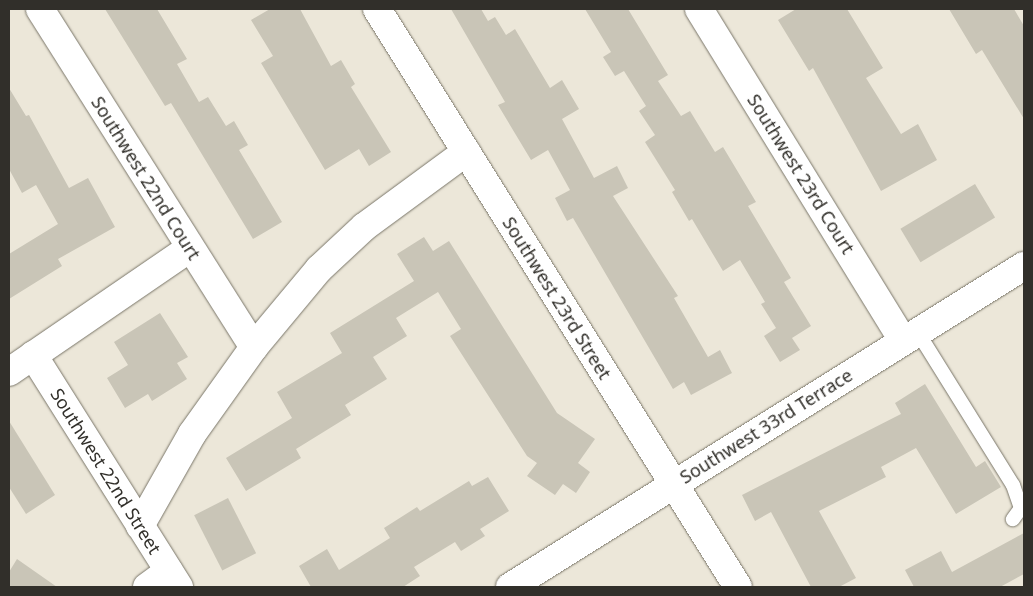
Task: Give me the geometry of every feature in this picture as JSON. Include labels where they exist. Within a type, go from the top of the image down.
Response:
[{"type":"street","name":"Southwest 22nd Court","points":[[40,9],[254,347]]},
{"type":"street","name":"Southwest 23rd Street","points":[[377,9],[672,485],[738,587]]},
{"type":"street","name":"Southwest 23rd Court","points":[[699,9],[910,336]]},
{"type":"street","points":[[140,526],[192,434],[254,347],[319,269],[364,227],[466,152]]},
{"type":"street","points":[[9,372],[190,248]]},
{"type":"street","name":"Southwest 33rd Terrace","points":[[510,587],[1024,266]]},
{"type":"street","name":"Southwest 22nd Street","points":[[33,355],[174,579]]},
{"type":"street","points":[[147,587],[174,579]]},
{"type":"lane","points":[[910,336],[1013,485],[1021,508],[1013,519]]},
{"type":"building","points":[[105,9],[157,9],[187,59],[177,64],[199,102],[208,97],[226,126],[234,121],[248,145],[239,150],[282,222],[253,239],[171,103],[165,106]]},
{"type":"building","points":[[270,9],[300,9],[331,66],[341,60],[355,84],[351,87],[391,152],[369,166],[359,149],[325,170],[261,63],[273,56],[251,20]]},
{"type":"building","points":[[451,9],[481,9],[488,21],[495,17],[506,35],[515,29],[550,88],[562,80],[579,109],[562,119],[594,178],[617,166],[628,188],[613,196],[678,296],[674,298],[708,357],[720,350],[732,373],[691,395],[684,382],[673,389],[573,218],[567,221],[555,198],[570,190],[548,150],[531,160],[498,105],[505,102]]},
{"type":"building","points":[[585,9],[628,9],[668,75],[658,81],[681,116],[690,111],[715,152],[723,147],[756,202],[748,206],[791,278],[784,282],[811,326],[792,338],[800,350],[780,362],[764,336],[776,328],[761,304],[765,302],[740,260],[723,271],[692,219],[689,221],[672,192],[675,190],[645,142],[655,135],[639,111],[646,106],[624,71],[615,76],[603,57],[611,52]]},
{"type":"building","points":[[796,9],[847,9],[883,68],[866,78],[901,134],[918,124],[937,160],[881,191],[813,68],[809,71],[778,20]]},
{"type":"building","points":[[949,9],[1014,9],[1024,26],[1024,119],[982,50],[976,54]]},
{"type":"building","points":[[9,88],[26,116],[29,115],[69,188],[88,178],[115,227],[58,259],[62,266],[9,299],[9,254],[58,224],[36,185],[22,193],[9,169]]},
{"type":"building","points":[[975,184],[995,217],[921,262],[900,229]]},
{"type":"building","points":[[424,237],[433,251],[449,241],[557,413],[595,439],[578,463],[590,472],[576,493],[563,484],[555,495],[527,476],[537,463],[527,456],[450,336],[461,329],[438,292],[396,318],[407,336],[373,357],[387,379],[345,405],[351,415],[296,449],[301,458],[246,491],[226,458],[292,418],[277,392],[342,353],[330,333],[414,281],[397,254]]},
{"type":"building","points":[[160,313],[188,357],[177,363],[187,379],[152,401],[148,394],[125,408],[107,378],[128,365],[114,342]]},
{"type":"building","points":[[925,384],[976,467],[985,461],[1001,487],[956,514],[916,448],[881,467],[886,477],[819,511],[856,578],[839,587],[811,587],[771,512],[755,521],[742,495],[901,414],[895,403]]},
{"type":"building","points":[[9,421],[55,495],[26,514],[9,487]]},
{"type":"building","points":[[488,477],[509,511],[480,529],[485,536],[461,551],[455,542],[414,567],[420,576],[403,587],[311,587],[299,566],[327,549],[339,570],[390,538],[384,528],[417,507],[420,511],[469,481],[472,486]]},
{"type":"building","points":[[228,498],[256,553],[222,570],[194,515]]},
{"type":"building","points":[[1024,533],[1024,574],[1000,587],[914,587],[905,570],[941,551],[952,572]]},
{"type":"building","points":[[17,559],[57,587],[9,587],[9,572]]}]
